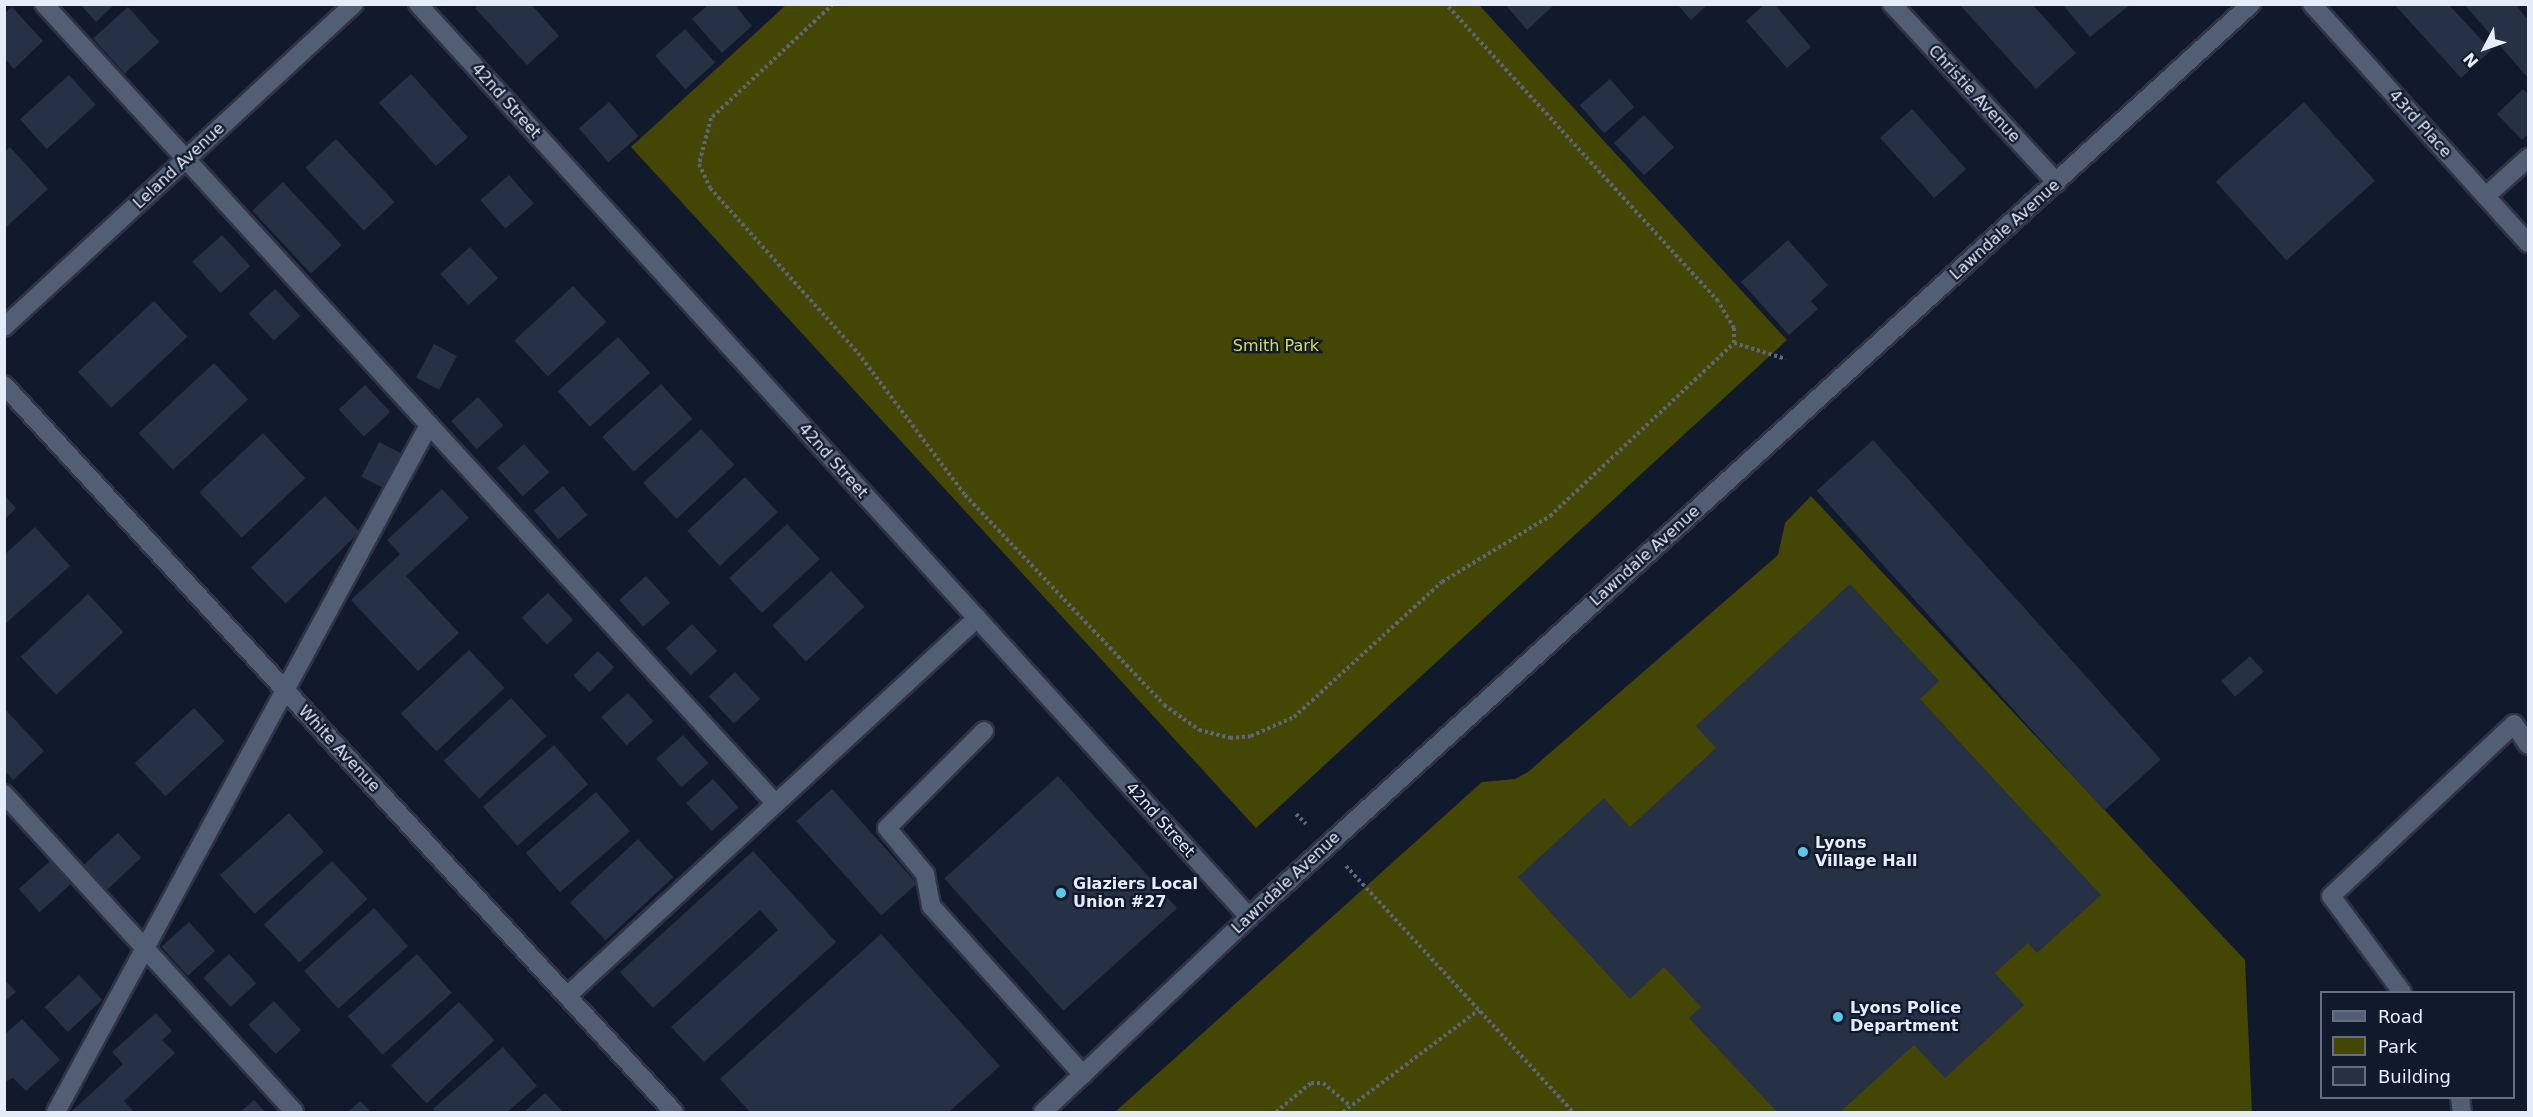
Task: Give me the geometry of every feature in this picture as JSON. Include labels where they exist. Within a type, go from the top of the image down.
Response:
[{"type":"street","points":[[44,4],[776,804]]},
{"type":"street","name":"Leland Avenue","points":[[4,327],[354,4]]},
{"type":"street","name":"42nd Street","points":[[418,4],[1248,916]]},
{"type":"street","name":"Christie Avenue","points":[[1892,4],[2057,183]]},
{"type":"street","name":"Lawndale Avenue","points":[[1043,1113],[1248,916],[2057,183],[2251,4]]},
{"type":"street","name":"43rd Place","points":[[2312,4],[2529,243]]},
{"type":"street","points":[[2486,196],[2529,158]]},
{"type":"street","name":"White Avenue","points":[[4,386],[674,1113]]},
{"type":"street","points":[[56,1113],[429,425]]},
{"type":"street","points":[[567,996],[976,618]]},
{"type":"street","points":[[2401,991],[2331,896],[2514,724],[2529,745]]},
{"type":"street","points":[[984,731],[887,828],[925,874],[931,906],[1083,1075]]},
{"type":"street","points":[[4,794],[294,1113]]},
{"type":"path","points":[[832,4],[711,118],[699,164],[710,188],[858,353],[964,495],[1164,705],[1199,730],[1230,738],[1251,736],[1294,717],[1442,582],[1550,516],[1734,343],[1734,328],[1719,302],[1446,4]]},
{"type":"path","points":[[1734,343],[1786,359]]},
{"type":"path","points":[[1296,814],[1573,1113]]},
{"type":"path","points":[[1343,1113],[1349,1105],[1479,1010]]},
{"type":"path","points":[[1276,1113],[1311,1083],[1323,1083],[1349,1105]]},
{"type":"green space","name":"Smith Park","points":[[786,5],[1479,5],[1787,340],[1256,828],[631,147]]},
{"type":"green space","points":[[1811,496],[2245,960],[2252,1112],[1115,1112],[1482,782],[1515,779],[1528,772],[1778,555],[1785,523]]},
{"type":"building","points":[[80,4],[115,4],[96,22]]},
{"type":"building","points":[[479,4],[531,4],[559,36],[527,65],[475,8]]},
{"type":"building","points":[[709,4],[734,4],[752,26],[722,53],[692,19]]},
{"type":"building","points":[[1505,4],[1555,4],[1527,30]]},
{"type":"building","points":[[1677,4],[1708,4],[1691,20]]},
{"type":"building","points":[[1765,4],[1774,4],[1811,47],[1787,68],[1746,21]]},
{"type":"building","points":[[1959,4],[2032,4],[2076,53],[2036,89]]},
{"type":"building","points":[[2062,4],[2131,4],[2090,37]]},
{"type":"building","points":[[2394,4],[2448,4],[2491,50],[2461,78]]},
{"type":"building","points":[[2464,4],[2515,4],[2528,20],[2528,78]]},
{"type":"building","points":[[12,7],[43,41],[14,69],[4,58],[4,14]]},
{"type":"building","points":[[128,7],[159,42],[125,73],[93,38]]},
{"type":"building","points":[[685,29],[715,62],[685,89],[655,56]]},
{"type":"building","points":[[411,74],[468,137],[436,166],[379,103]]},
{"type":"building","points":[[69,75],[96,105],[47,149],[20,119]]},
{"type":"building","points":[[1610,79],[1634,107],[1604,133],[1580,105]]},
{"type":"building","points":[[2523,89],[2528,94],[2528,134],[2522,140],[2497,114]]},
{"type":"building","points":[[609,102],[639,136],[608,162],[579,128]]},
{"type":"building","points":[[2304,102],[2375,181],[2286,260],[2216,182]]},
{"type":"building","points":[[1912,109],[1966,169],[1934,198],[1880,138]]},
{"type":"building","points":[[1644,115],[1674,147],[1644,175],[1614,143]]},
{"type":"building","points":[[336,139],[395,202],[364,231],[305,168]]},
{"type":"building","points":[[10,147],[48,189],[4,229],[4,152]]},
{"type":"building","points":[[509,175],[534,204],[505,229],[480,200]]},
{"type":"building","points":[[283,182],[342,245],[311,274],[252,211]]},
{"type":"building","points":[[222,235],[250,266],[220,293],[192,262]]},
{"type":"building","points":[[1788,240],[1828,285],[1811,301],[1818,309],[1789,335],[1741,282]]},
{"type":"building","points":[[470,247],[498,278],[468,305],[440,274]]},
{"type":"building","points":[[573,286],[606,322],[548,376],[514,341]]},
{"type":"building","points":[[275,289],[300,316],[274,341],[249,314]]},
{"type":"building","points":[[154,301],[187,337],[111,408],[78,372]]},
{"type":"building","points":[[618,337],[650,373],[590,427],[558,391]]},
{"type":"building","points":[[434,344],[457,356],[439,390],[416,378]]},
{"type":"building","points":[[214,363],[248,400],[173,470],[139,433]]},
{"type":"building","points":[[661,384],[692,419],[634,472],[602,437]]},
{"type":"building","points":[[365,385],[390,412],[364,437],[339,410]]},
{"type":"building","points":[[478,397],[503,425],[477,449],[451,421]]},
{"type":"building","points":[[701,429],[734,465],[677,519],[643,483]]},
{"type":"building","points":[[263,433],[305,478],[242,538],[199,492]]},
{"type":"building","points":[[1873,440],[2161,760],[2104,810],[1817,491]]},
{"type":"building","points":[[379,442],[403,454],[385,489],[361,477]]},
{"type":"building","points":[[524,444],[549,472],[523,496],[497,468]]},
{"type":"building","points":[[745,477],[778,512],[720,566],[687,531]]},
{"type":"building","points":[[563,486],[587,515],[558,540],[534,510]]},
{"type":"building","points":[[442,489],[469,518],[406,576],[459,633],[418,671],[351,600],[400,554],[387,540]]},
{"type":"building","points":[[5,496],[16,508],[5,519]]},
{"type":"building","points":[[325,496],[360,532],[286,604],[251,568]]},
{"type":"building","points":[[787,524],[820,559],[762,613],[729,578]]},
{"type":"building","points":[[35,527],[70,566],[4,625],[4,555]]},
{"type":"building","points":[[831,571],[864,607],[806,661],[772,626]]},
{"type":"building","points":[[646,576],[670,603],[643,627],[619,600]]},
{"type":"building","name":"Lyons Village Hall","points":[[1850,584],[1939,681],[1920,699],[2101,895],[2037,953],[2028,943],[1995,973],[2024,1005],[1945,1078],[1914,1045],[1840,1112],[1777,1112],[1689,1018],[1701,1007],[1664,967],[1630,999],[1518,877],[1604,798],[1630,827],[1716,748],[1696,726]]},
{"type":"building","points":[[548,593],[573,620],[547,645],[522,618]]},
{"type":"building","points":[[88,594],[123,632],[56,695],[21,657]]},
{"type":"building","points":[[692,624],[717,651],[691,676],[666,649]]},
{"type":"building","points":[[469,650],[504,688],[436,751],[401,713]]},
{"type":"building","points":[[598,651],[614,667],[590,692],[573,676]]},
{"type":"building","points":[[2250,656],[2264,672],[2235,697],[2221,681]]},
{"type":"building","points":[[735,672],[760,699],[734,724],[709,697]]},
{"type":"building","points":[[628,693],[653,721],[627,745],[601,717]]},
{"type":"building","points":[[511,698],[546,736],[479,799],[444,761]]},
{"type":"building","points":[[4,708],[44,751],[13,780],[4,770]]},
{"type":"building","points":[[194,708],[225,741],[165,796],[135,763]]},
{"type":"building","points":[[683,735],[708,763],[682,787],[656,759]]},
{"type":"building","points":[[554,745],[588,784],[517,846],[483,807]]},
{"type":"building","name":"Glaziers Local Union #27","points":[[1058,776],[1177,908],[1063,1011],[944,878]]},
{"type":"building","points":[[713,779],[738,807],[712,831],[686,803]]},
{"type":"building","points":[[832,789],[917,883],[881,915],[796,821]]},
{"type":"building","points":[[596,792],[630,831],[560,892],[526,853]]},
{"type":"building","points":[[289,813],[324,852],[255,914],[220,875]]},
{"type":"building","points":[[118,833],[141,858],[107,890],[84,865]]},
{"type":"building","points":[[638,839],[673,877],[605,940],[570,902]]},
{"type":"building","points":[[753,851],[836,942],[704,1062],[671,1027],[778,930],[760,910],[653,1008],[620,972]]},
{"type":"building","points":[[50,861],[71,884],[40,912],[19,889]]},
{"type":"building","points":[[332,861],[367,899],[299,962],[264,924]]},
{"type":"building","points":[[374,908],[408,946],[338,1009],[304,971]]},
{"type":"building","points":[[189,922],[215,951],[188,976],[162,947]]},
{"type":"building","points":[[881,934],[1000,1066],[949,1112],[750,1112],[720,1079]]},
{"type":"building","points":[[229,954],[256,983],[231,1007],[203,978]]},
{"type":"building","points":[[417,954],[452,993],[383,1055],[348,1016]]},
{"type":"building","points":[[79,975],[102,1000],[68,1032],[45,1007]]},
{"type":"building","points":[[4,979],[16,992],[4,1002]]},
{"type":"building","points":[[274,1001],[301,1030],[276,1054],[248,1025]]},
{"type":"building","points":[[459,1002],[494,1040],[426,1103],[391,1065]]},
{"type":"building","points":[[156,1013],[172,1031],[162,1040],[175,1053],[124,1101],[134,1112],[71,1112],[123,1064],[112,1052]]},
{"type":"building","points":[[22,1019],[60,1060],[26,1091],[13,1078],[4,1082],[4,1035]]},
{"type":"building","points":[[503,1047],[537,1086],[507,1112],[436,1112],[433,1109]]},
{"type":"building","points":[[545,1093],[563,1112],[524,1112]]},
{"type":"building","points":[[254,1100],[265,1112],[240,1112]]},
{"type":"building","points":[[360,1101],[371,1112],[348,1112]]},
{"type":"place","name":"Lyons Village Hall","points":[[1803,852]]},
{"type":"place","name":"Glaziers Local Union #27","points":[[1061,893]]},
{"type":"place","name":"Lyons Police Department","points":[[1838,1017]]}]
